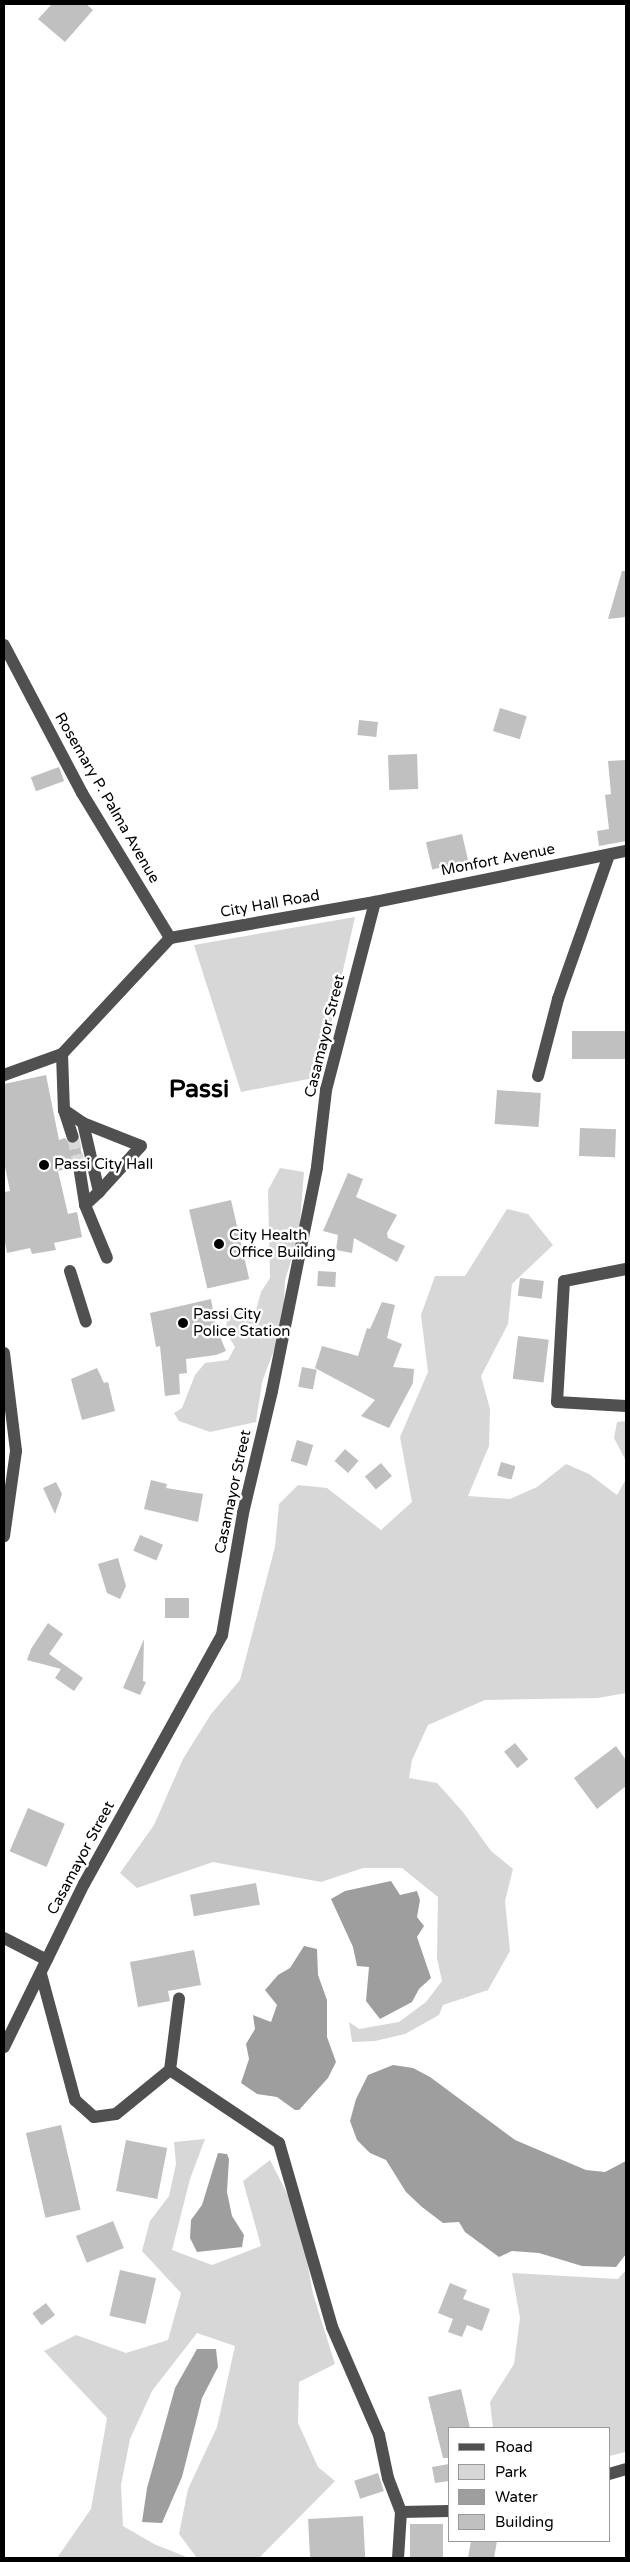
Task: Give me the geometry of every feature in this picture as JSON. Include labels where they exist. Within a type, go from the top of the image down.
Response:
[{"type":"street","name":"Rosemary P. Palma Avenue","points":[[4,646],[82,793],[170,938]]},
{"type":"street","name":"Monfort Avenue","points":[[375,902],[626,851]]},
{"type":"street","points":[[538,1076],[558,999],[609,855]]},
{"type":"street","name":"City Hall Road","points":[[170,938],[375,902]]},
{"type":"street","name":"Casamayor Street","points":[[4,2047],[84,1884],[222,1635],[243,1513],[272,1391],[317,1167],[326,1090],[375,902]]},
{"type":"street","points":[[4,1075],[62,1054],[170,938]]},
{"type":"street","points":[[62,1054],[64,1110],[73,1136]]},
{"type":"street","points":[[64,1110],[83,1123],[141,1146],[85,1206]]},
{"type":"street","points":[[83,1123],[99,1192]]},
{"type":"street","points":[[79,1166],[85,1206],[107,1258]]},
{"type":"street","points":[[626,1269],[564,1281],[557,1402],[626,1406]]},
{"type":"street","points":[[70,1271],[86,1322]]},
{"type":"street","points":[[4,1353],[16,1451],[4,1536]]},
{"type":"street","points":[[4,1938],[47,1960]]},
{"type":"street","points":[[41,1974],[75,2100],[94,2117],[116,2114],[170,2070],[179,1999]]},
{"type":"street","points":[[170,2070],[279,2143],[332,2327],[379,2435],[388,2478],[401,2512],[398,2558]]},
{"type":"street","points":[[610,2474],[626,2469]]},
{"type":"street","points":[[401,2512],[448,2511]]},
{"type":"green space","points":[[355,917],[319,1077],[241,1092],[194,945]]},
{"type":"green space","points":[[280,1168],[304,1172],[299,1235],[285,1280],[283,1326],[262,1382],[256,1422],[210,1432],[179,1421],[174,1413],[182,1408],[195,1375],[205,1363],[228,1360],[235,1347],[226,1332],[227,1316],[256,1310],[261,1292],[270,1278],[268,1190]]},
{"type":"green space","points":[[507,1209],[528,1214],[553,1245],[512,1284],[508,1324],[481,1376],[490,1409],[489,1446],[468,1496],[510,1499],[537,1487],[566,1464],[589,1474],[617,1495],[626,1479],[626,1693],[598,1698],[485,1700],[428,1725],[412,1760],[409,1778],[437,1783],[463,1812],[491,1851],[513,1869],[505,1901],[510,1951],[488,1990],[443,2005],[439,2015],[405,2034],[375,2041],[352,2042],[349,2022],[359,2029],[399,2022],[426,2002],[442,1981],[437,1958],[438,1897],[402,1868],[363,1868],[321,1882],[213,1862],[137,1888],[120,1873],[154,1825],[183,1759],[211,1714],[240,1680],[275,1547],[279,1504],[298,1485],[327,1488],[381,1530],[412,1502],[400,1437],[428,1372],[421,1315],[435,1276],[465,1276]]},
{"type":"green space","points":[[626,1421],[626,1461],[614,1438],[617,1422]]},
{"type":"green space","points":[[205,2139],[190,2179],[172,2250],[212,2265],[261,2246],[243,2181],[270,2160],[299,2217],[313,2294],[335,2364],[299,2382],[298,2423],[318,2467],[335,2481],[259,2558],[197,2558],[179,2534],[188,2489],[217,2427],[235,2346],[197,2333],[152,2391],[130,2439],[121,2485],[123,2526],[154,2544],[189,2558],[57,2558],[91,2509],[107,2418],[44,2351],[76,2335],[126,2353],[168,2340],[181,2293],[142,2251],[150,2221],[169,2196],[176,2164],[174,2142]]},
{"type":"green space","points":[[626,2270],[626,2452],[610,2456],[610,2427],[493,2427],[490,2402],[514,2364],[520,2318],[512,2273],[618,2279]]},
{"type":"water","points":[[391,1881],[400,1895],[417,1891],[420,1900],[417,1917],[424,1926],[417,1937],[431,1978],[419,1989],[412,2002],[380,2019],[366,2001],[369,1967],[357,1966],[353,1947],[331,1899],[345,1891]]},
{"type":"water","points":[[304,1946],[317,1949],[318,1975],[327,2000],[327,2037],[336,2062],[328,2078],[299,2110],[295,2110],[277,2097],[257,2094],[241,2083],[249,2059],[246,2044],[255,2029],[253,2015],[271,2022],[277,2005],[265,1990],[278,1975],[290,1968]]},
{"type":"water","points":[[393,2065],[413,2068],[430,2077],[515,2140],[586,2170],[605,2172],[626,2161],[626,2254],[616,2267],[582,2266],[539,2253],[512,2251],[499,2257],[465,2232],[459,2222],[443,2223],[422,2207],[406,2192],[386,2160],[370,2153],[357,2140],[350,2121],[356,2099],[368,2075]]},
{"type":"water","points":[[218,2153],[227,2154],[229,2159],[227,2192],[232,2216],[244,2235],[242,2247],[197,2252],[190,2238],[191,2220],[202,2205]]},
{"type":"water","points":[[197,2349],[216,2349],[218,2367],[202,2398],[182,2477],[162,2523],[142,2522],[147,2488],[175,2388]]},
{"type":"building","points":[[52,4],[86,4],[93,10],[65,42],[38,19]]},
{"type":"building","points":[[622,571],[626,571],[626,617],[608,619]]},
{"type":"building","points":[[500,708],[527,716],[520,739],[493,731]]},
{"type":"building","points":[[359,720],[378,722],[376,737],[357,735]]},
{"type":"building","points":[[417,754],[418,789],[389,790],[388,755]]},
{"type":"building","points":[[626,760],[626,841],[599,846],[597,831],[609,829],[605,795],[611,794],[608,761]]},
{"type":"building","points":[[59,767],[64,781],[36,791],[31,777]]},
{"type":"building","points":[[462,834],[468,861],[432,870],[426,842]]},
{"type":"building","points":[[572,1031],[626,1031],[626,1059],[572,1059]]},
{"type":"building","name":"Passi City Hall","points":[[46,1075],[59,1140],[65,1138],[72,1145],[79,1142],[83,1159],[74,1159],[71,1168],[58,1171],[68,1214],[77,1212],[82,1237],[54,1243],[56,1250],[32,1254],[30,1248],[7,1253],[4,1237],[4,1192],[10,1191],[4,1162],[4,1084]]},
{"type":"building","points":[[497,1090],[541,1093],[539,1127],[495,1124]]},
{"type":"building","points":[[580,1128],[616,1129],[615,1157],[579,1156]]},
{"type":"building","points":[[348,1173],[363,1179],[356,1197],[397,1215],[387,1233],[388,1238],[405,1246],[397,1262],[354,1238],[352,1253],[336,1250],[338,1235],[323,1231]]},
{"type":"building","name":"City Health Office Building","points":[[231,1200],[249,1279],[207,1289],[189,1210]]},
{"type":"building","points":[[318,1271],[336,1272],[335,1287],[317,1286]]},
{"type":"building","points":[[520,1278],[544,1281],[542,1299],[518,1296]]},
{"type":"building","points":[[211,1299],[216,1327],[226,1351],[216,1355],[186,1359],[187,1373],[179,1374],[180,1394],[165,1396],[160,1346],[156,1347],[150,1313]]},
{"type":"building","points":[[382,1302],[395,1305],[387,1338],[402,1344],[393,1367],[414,1369],[413,1383],[389,1428],[361,1416],[375,1400],[315,1368],[322,1346],[358,1356],[367,1328],[370,1329]]},
{"type":"building","points":[[518,1336],[549,1340],[544,1382],[513,1379]]},
{"type":"building","points":[[302,1367],[317,1370],[313,1389],[298,1387]]},
{"type":"building","points":[[97,1368],[104,1383],[108,1382],[115,1411],[82,1420],[71,1379]]},
{"type":"building","points":[[297,1440],[313,1445],[307,1466],[291,1461]]},
{"type":"building","points":[[345,1449],[359,1461],[348,1473],[335,1461]]},
{"type":"building","points":[[501,1462],[515,1466],[512,1480],[497,1475]]},
{"type":"building","points":[[381,1463],[392,1476],[376,1490],[365,1476]]},
{"type":"building","points":[[151,1480],[167,1484],[166,1488],[203,1494],[198,1522],[144,1509]]},
{"type":"building","points":[[56,1482],[62,1494],[55,1514],[43,1488]]},
{"type":"building","points":[[140,1535],[163,1545],[156,1560],[133,1551]]},
{"type":"building","points":[[118,1558],[126,1586],[120,1599],[107,1593],[98,1564]]},
{"type":"building","points":[[165,1598],[189,1598],[189,1618],[165,1618]]},
{"type":"building","points":[[48,1623],[63,1634],[49,1654],[83,1678],[74,1691],[55,1678],[61,1669],[27,1660],[31,1649]]},
{"type":"building","points":[[144,1639],[143,1681],[146,1682],[140,1695],[123,1688]]},
{"type":"building","points":[[515,1743],[528,1759],[517,1768],[504,1752]]},
{"type":"building","points":[[616,1746],[626,1760],[626,1786],[597,1809],[574,1778]]},
{"type":"building","points":[[28,1808],[65,1824],[46,1867],[10,1851]]},
{"type":"building","points":[[256,1883],[260,1905],[194,1916],[190,1895]]},
{"type":"building","points":[[194,1950],[201,1985],[168,1991],[170,2001],[138,2007],[130,1962]]},
{"type":"building","points":[[61,2125],[81,2210],[45,2218],[26,2133]]},
{"type":"building","points":[[126,2140],[167,2148],[157,2199],[116,2191]]},
{"type":"building","points":[[113,2221],[124,2248],[87,2263],[76,2236]]},
{"type":"building","points":[[120,2270],[156,2278],[145,2324],[109,2316]]},
{"type":"building","points":[[450,2283],[467,2290],[463,2299],[490,2309],[482,2331],[467,2325],[462,2337],[448,2332],[453,2319],[438,2313]]},
{"type":"building","points":[[46,2303],[55,2315],[41,2325],[32,2313]]},
{"type":"building","points":[[461,2389],[470,2427],[448,2427],[448,2458],[443,2458],[428,2397]]},
{"type":"building","points":[[448,2464],[448,2481],[435,2483],[432,2467]]},
{"type":"building","points":[[378,2473],[384,2491],[360,2499],[354,2481]]},
{"type":"building","points":[[363,2516],[365,2557],[310,2558],[308,2519]]},
{"type":"building","points":[[410,2524],[443,2524],[443,2557],[410,2557]]},
{"type":"building","points":[[471,2542],[497,2542],[494,2558],[468,2558]]},
{"type":"tunnel","points":[[73,1137],[79,1166]]},
{"type":"place","name":"Passi City Hall","points":[[44,1165]]},
{"type":"place","name":"City Health Office Building","points":[[219,1244]]},
{"type":"place","name":"Passi City Police Station","points":[[183,1323]]},
{"type":"district","name":"Passi","points":[[199,1089]]}]
